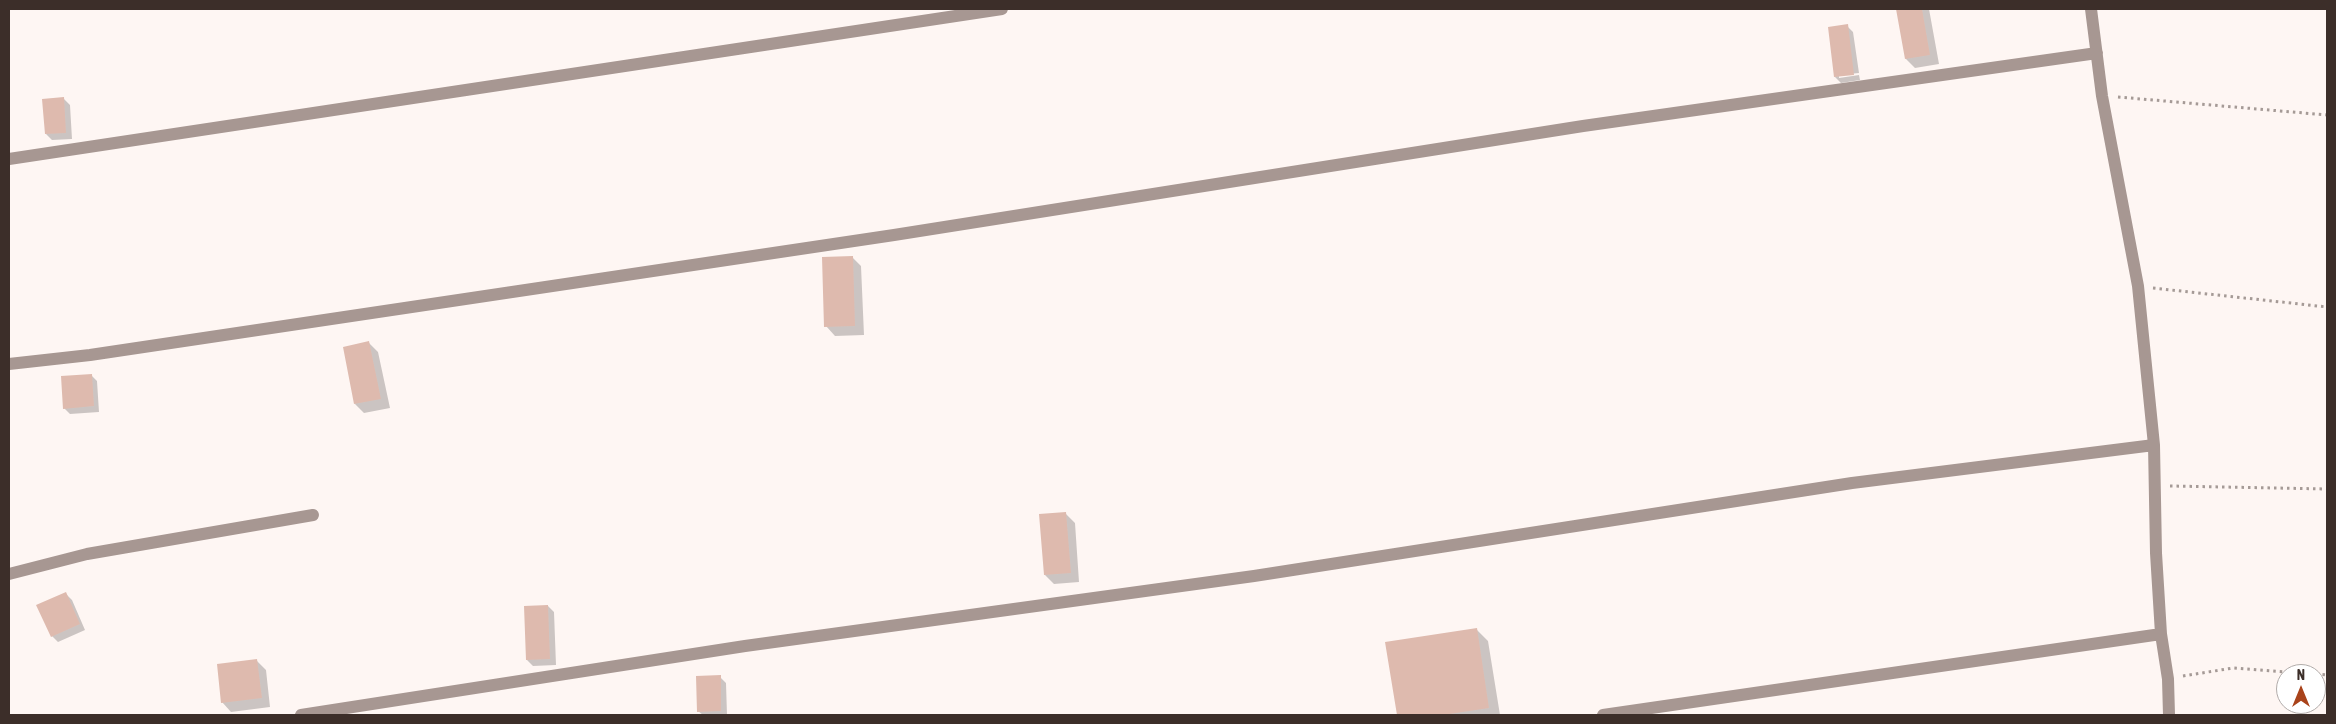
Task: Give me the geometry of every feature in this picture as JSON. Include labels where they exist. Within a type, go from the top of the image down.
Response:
[{"type":"street","points":[[9,159],[1002,9]]},
{"type":"street","points":[[2090,9],[2102,96],[2138,286],[2154,445],[2160,634],[2168,679],[2169,715]]},
{"type":"street","points":[[9,364],[90,355],[875,238],[1583,126],[2096,53]]},
{"type":"street","points":[[301,715],[745,646],[1254,576],[1852,483],[2154,445]]},
{"type":"street","points":[[9,574],[87,554],[312,515]]},
{"type":"street","points":[[1602,715],[2160,634]]},
{"type":"path","points":[[2102,96],[2327,115]]},
{"type":"path","points":[[2138,286],[2327,307]]},
{"type":"path","points":[[2154,485],[2327,489]]},
{"type":"path","points":[[2168,679],[2233,668],[2276,671]]},
{"type":"building","points":[[1896,9],[1922,9],[1930,55],[1905,59]]},
{"type":"building","points":[[1848,24],[1854,75],[1834,77],[1828,27]]},
{"type":"building","points":[[64,97],[66,133],[45,134],[42,99]]},
{"type":"building","points":[[853,256],[855,326],[824,327],[822,257]]},
{"type":"building","points":[[369,341],[381,399],[354,404],[343,347]]},
{"type":"building","points":[[92,374],[94,406],[63,409],[61,376]]},
{"type":"building","points":[[1066,512],[1071,573],[1044,575],[1039,514]]},
{"type":"building","points":[[66,592],[80,624],[51,637],[36,605]]},
{"type":"building","points":[[548,605],[550,659],[526,660],[524,606]]},
{"type":"building","points":[[1477,628],[1489,708],[1443,715],[1397,715],[1385,642]]},
{"type":"building","points":[[257,659],[262,698],[221,703],[217,664]]},
{"type":"building","points":[[721,675],[721,711],[697,712],[696,676]]}]
